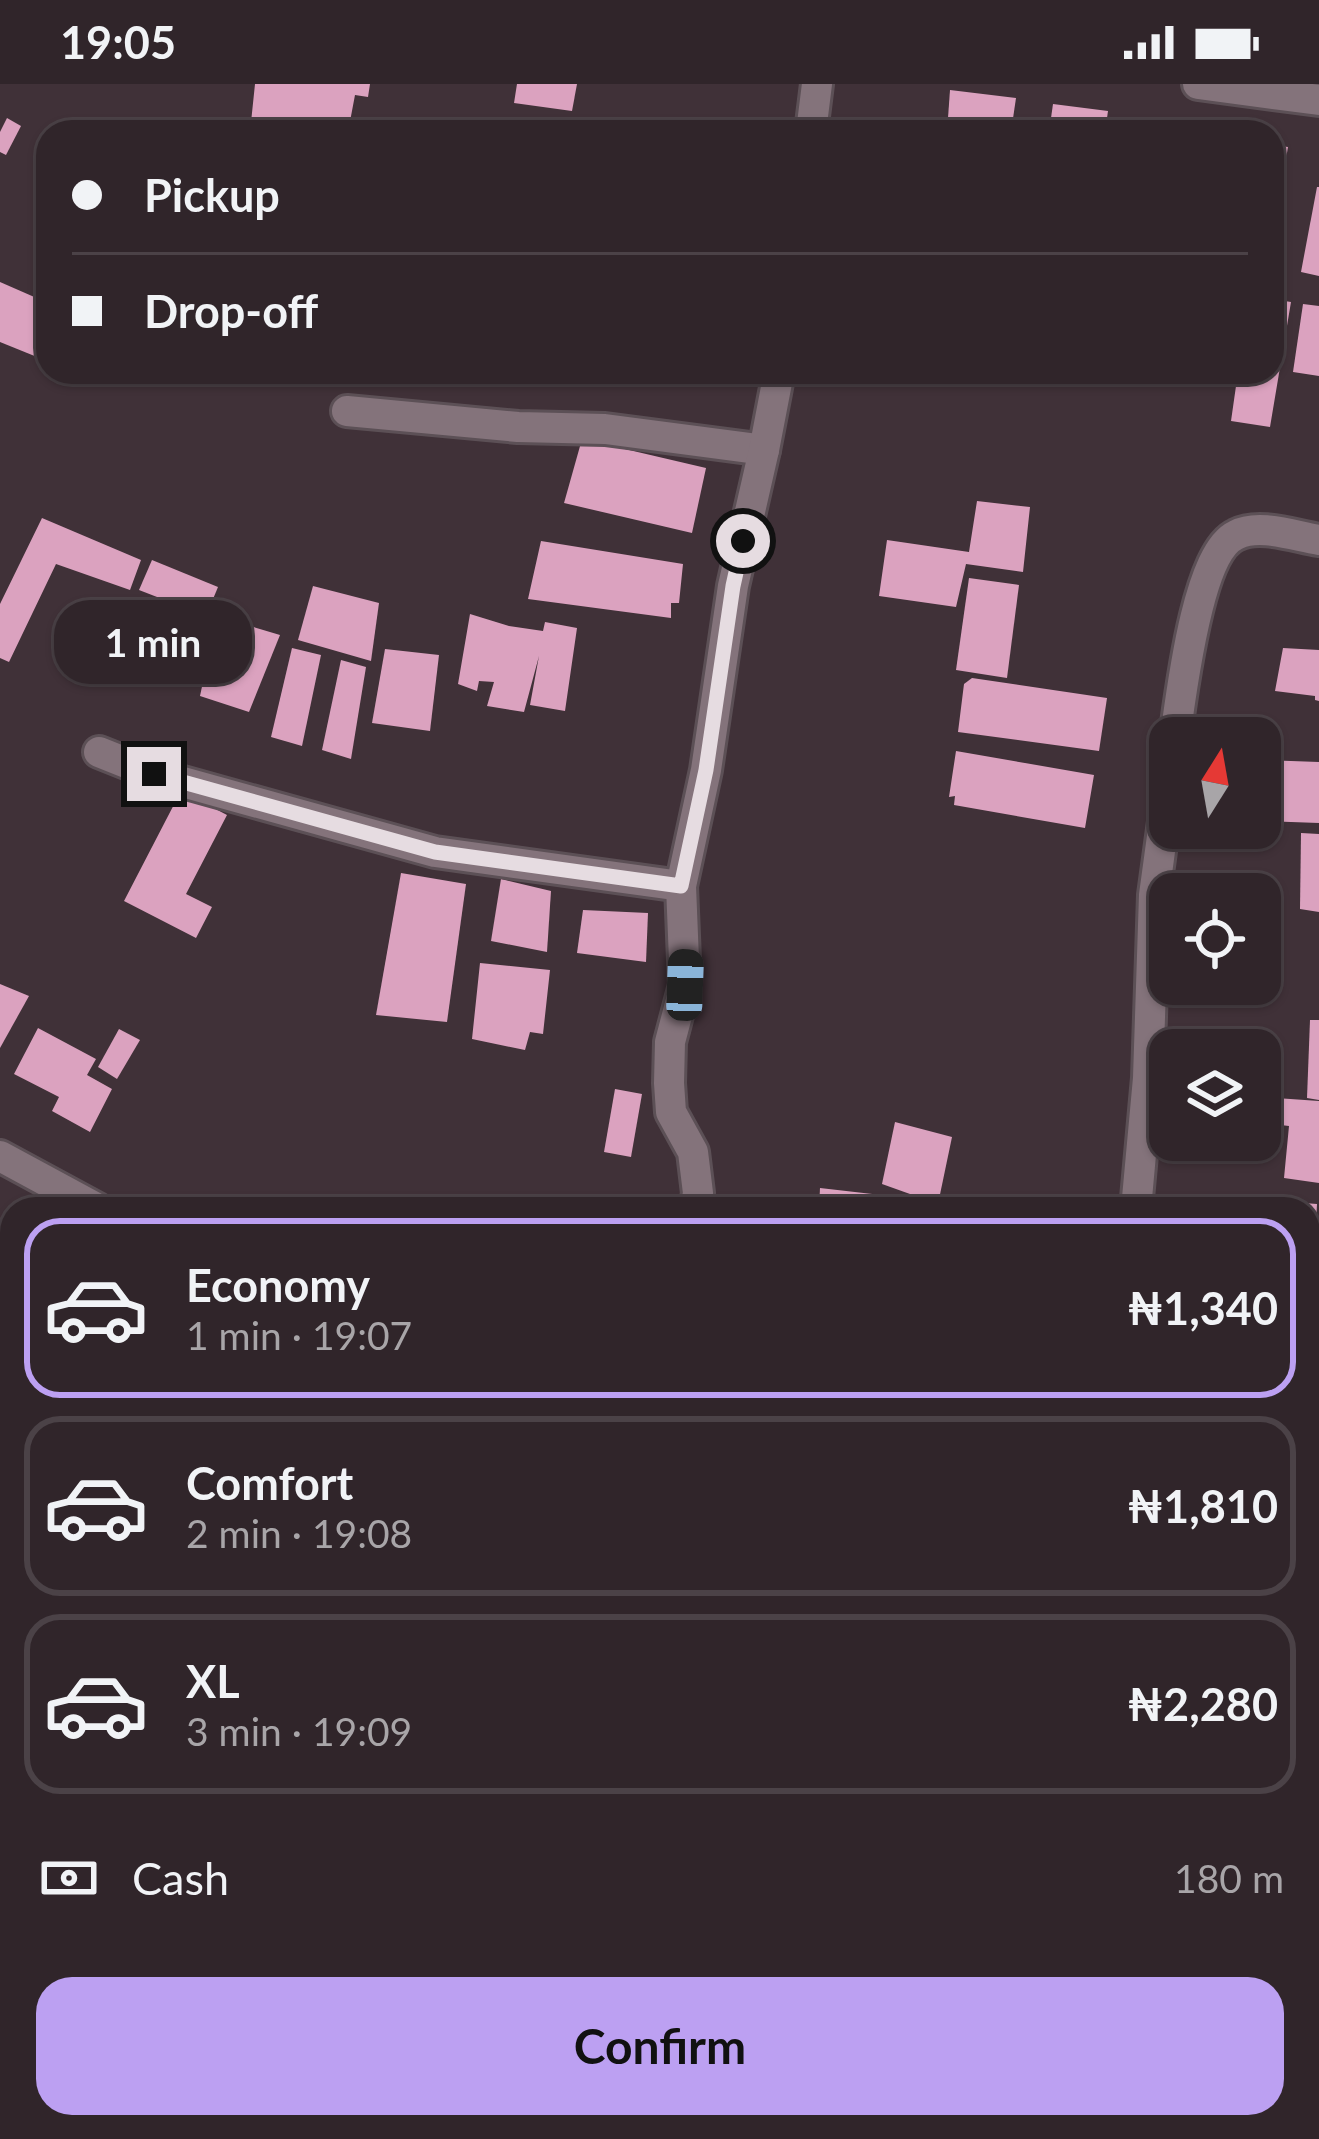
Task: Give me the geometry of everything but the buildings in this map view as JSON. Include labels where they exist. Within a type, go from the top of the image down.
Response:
[{"type":"street","points":[[813,120],[817,84]]},
{"type":"street","points":[[1198,84],[1319,100]]},
{"type":"street","points":[[697,1197],[693,1152],[671,1112],[670,1098],[670,1042],[685,985],[681,886],[706,770],[733,586],[777,384]]},
{"type":"street","points":[[346,411],[518,427],[604,429],[764,450]]},
{"type":"street","points":[[1178,717],[1190,634],[1220,547],[1235,535],[1256,530],[1319,540]]},
{"type":"street","points":[[99,752],[154,774],[435,852],[681,886]]},
{"type":"street","points":[[1137,1197],[1160,849]]},
{"type":"street","points":[[0,1156],[76,1197]]},
{"type":"route","points":[[154,774],[435,852],[681,886],[706,770],[743,541]]}]
